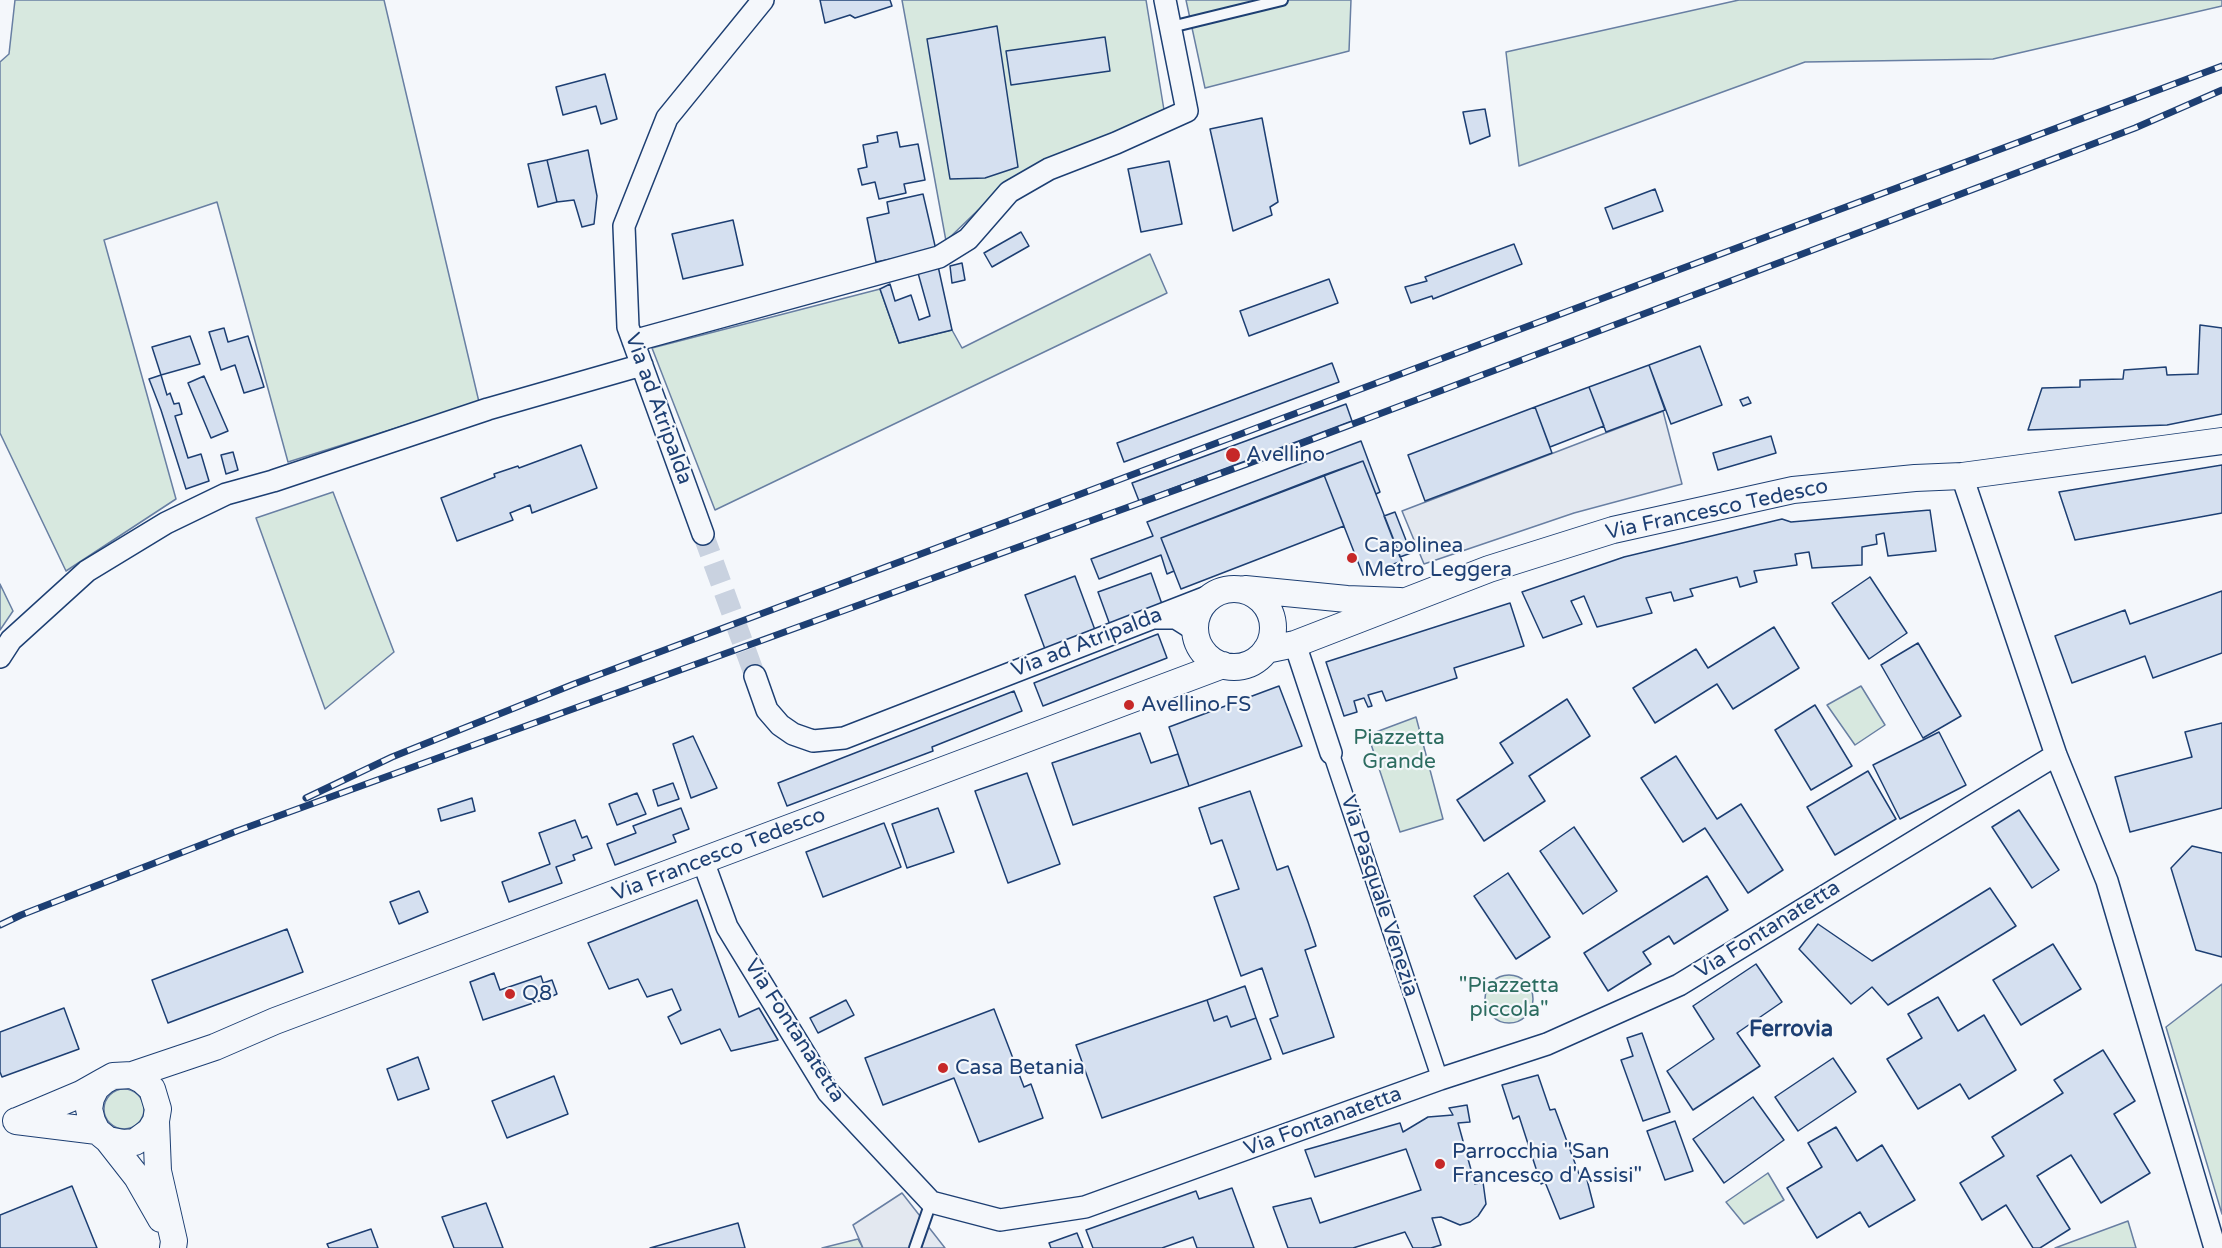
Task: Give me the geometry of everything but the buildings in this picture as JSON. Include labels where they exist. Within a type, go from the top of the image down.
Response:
[{"type":"street","name":"Via ad Atripalda","points":[[703,534],[628,327],[624,226],[667,118],[763,0]]},
{"type":"street","points":[[633,341],[939,257],[968,239],[1009,192],[1049,169],[1116,144],[1187,111],[1165,0]]},
{"type":"street","points":[[0,657],[11,640],[87,571],[166,523],[226,494],[273,481],[488,409],[642,365]]},
{"type":"street","name":"Via Francesco Tedesco","points":[[1266,650],[1295,644],[1489,569],[1613,530],[1793,490],[1915,478],[1962,476],[2222,441]]},
{"type":"street","points":[[1962,476],[2056,754],[2107,881],[2215,1248]]},
{"type":"street","points":[[1173,683],[1195,661],[1198,640],[1196,617],[1202,605],[1220,591],[1239,589],[1347,599],[1409,601]]},
{"type":"street","points":[[1149,618],[1176,618],[1215,661],[1235,667],[1247,664],[1257,659],[1266,650],[1272,632],[1270,612],[1257,597],[1239,589]]},
{"type":"street","name":"Via ad Atripalda","points":[[755,676],[767,710],[780,725],[793,734],[813,741],[844,738],[1149,618],[1212,596]]},
{"type":"street","name":"Via Pasquale Venezia","points":[[1295,644],[1440,1079]]},
{"type":"street","name":"Via Francesco Tedesco","points":[[8,1124],[81,1094],[113,1076],[132,1076],[215,1047],[275,1021],[1223,665]]},
{"type":"street","name":"Via Fontanatetta","points":[[703,861],[727,927],[828,1092],[931,1202],[1000,1220],[1085,1207],[1440,1079],[1547,1044],[1678,985],[2056,754]]},
{"type":"street","name":"Via Francesco Tedesco","points":[[8,1124],[103,1135],[123,1143],[135,1142],[150,1131],[156,1110],[172,1080],[215,1047]]},
{"type":"street","points":[[132,1076],[142,1080],[152,1089],[156,1110],[158,1171],[174,1246]]},
{"type":"street","points":[[104,1081],[96,1088],[91,1098],[89,1109],[92,1121],[138,1177],[174,1246]]},
{"type":"lane","points":[[1171,27],[1282,0]]},
{"type":"lane","points":[[915,1248],[931,1202]]},
{"type":"green space","points":[[15,0],[384,0],[479,402],[288,462],[217,202],[104,240],[176,499],[66,571],[0,433],[0,62],[9,54]]},
{"type":"green space","points":[[902,0],[1146,0],[1164,110],[1000,189],[946,241]]},
{"type":"green space","points":[[1186,0],[1351,0],[1349,51],[1205,88]]},
{"type":"green space","points":[[1739,0],[2222,0],[2222,6],[1993,59],[1805,62],[1519,166],[1506,52]]},
{"type":"green space","points":[[1150,254],[1167,293],[715,510],[652,348],[880,289],[899,343],[952,330],[962,348]]},
{"type":"green space","points":[[333,492],[394,652],[325,709],[256,518]]},
{"type":"green space","points":[[0,584],[13,611],[0,630]]},
{"type":"green space","points":[[1861,686],[1885,725],[1855,745],[1827,705]]},
{"type":"green space","name":"Piazzetta Grande","points":[[1416,717],[1443,819],[1400,832],[1368,735]]},
{"type":"green space","name":"\"Piazzetta piccola\"","points":[[1504,975],[1514,975],[1529,985],[1533,999],[1532,1008],[1523,1019],[1514,1023],[1504,1023],[1489,1013],[1485,1004],[1485,994],[1495,979]]},
{"type":"green space","points":[[2222,984],[2222,1214],[2166,1027]]},
{"type":"green space","points":[[124,1089],[138,1095],[144,1109],[138,1123],[124,1129],[110,1123],[104,1109],[110,1095]]},
{"type":"green space","points":[[1768,1173],[1784,1200],[1744,1224],[1726,1202]]},
{"type":"green space","points":[[2128,1221],[2136,1248],[2055,1248]]},
{"type":"green space","points":[[858,1239],[863,1248],[822,1248]]},
{"type":"shaded area","points":[[1663,411],[1682,484],[1574,513],[1424,564],[1402,511]]},
{"type":"shaded area","points":[[902,1193],[945,1248],[863,1248],[853,1225]]},
{"type":"tunnel","points":[[703,534],[755,676]]},
{"type":"railway","points":[[306,798],[392,757],[574,684],[2222,66]]},
{"type":"railway","points":[[0,925],[237,831],[1247,464],[2135,128],[2222,90]]},
{"type":"place","name":"Avellino","points":[[1233,455]]},
{"type":"place","name":"Capolinea Metro Leggera","points":[[1352,558]]},
{"type":"place","name":"Avellino FS","points":[[1129,705]]},
{"type":"place","name":"Q8","points":[[510,994]]},
{"type":"place","name":"Casa Betania","points":[[943,1068]]},
{"type":"place","name":"Parrocchia \"San Francesco d'Assisi\"","points":[[1440,1164]]},
{"type":"district","name":"Ferrovia","points":[[1791,1030]]}]
